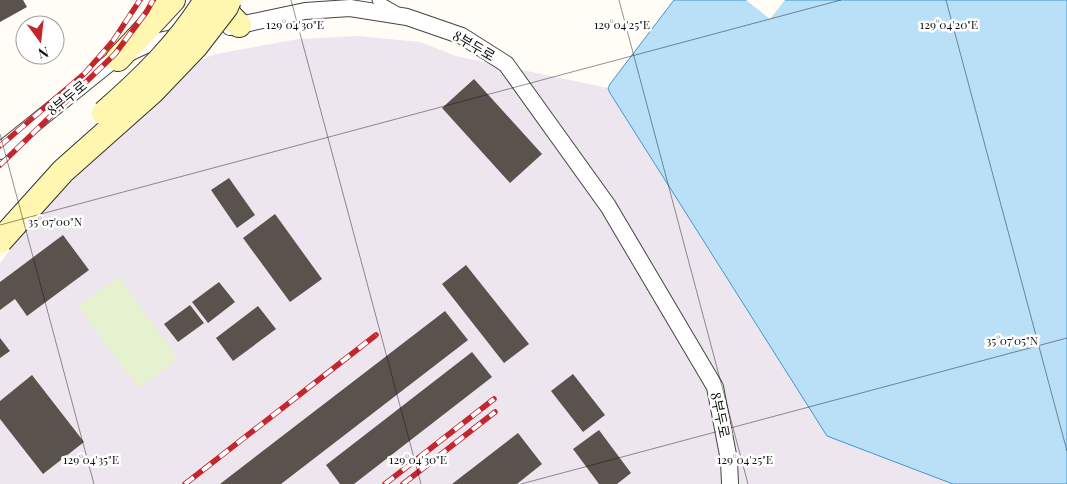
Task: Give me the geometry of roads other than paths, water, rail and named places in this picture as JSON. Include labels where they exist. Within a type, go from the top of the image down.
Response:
[{"type":"main road","points":[[118,59],[173,0]]},
{"type":"main road","points":[[0,216],[49,162],[153,68],[198,13],[206,0]]},
{"type":"main road","points":[[0,241],[63,170],[159,85],[196,46],[226,7],[231,12]]},
{"type":"street","name":"8부두로","points":[[0,151],[112,61],[150,43],[231,12],[308,11],[350,8],[407,17],[462,36],[506,64],[608,206],[715,387],[729,460],[730,484]]},
{"type":"lane","points":[[308,11],[346,0]]},
{"type":"lane","points":[[377,0],[407,17]]},
{"type":"water","points":[[674,0],[1067,0],[1067,484],[953,484],[827,436],[608,88]]},
{"type":"railway","points":[[0,146],[85,73],[113,41],[140,0]]},
{"type":"railway","points":[[0,165],[115,54],[153,0]]},
{"type":"railway","points":[[185,484],[376,335]]},
{"type":"railway","points":[[385,484],[494,399]]},
{"type":"railway","points":[[403,484],[495,412]]}]
